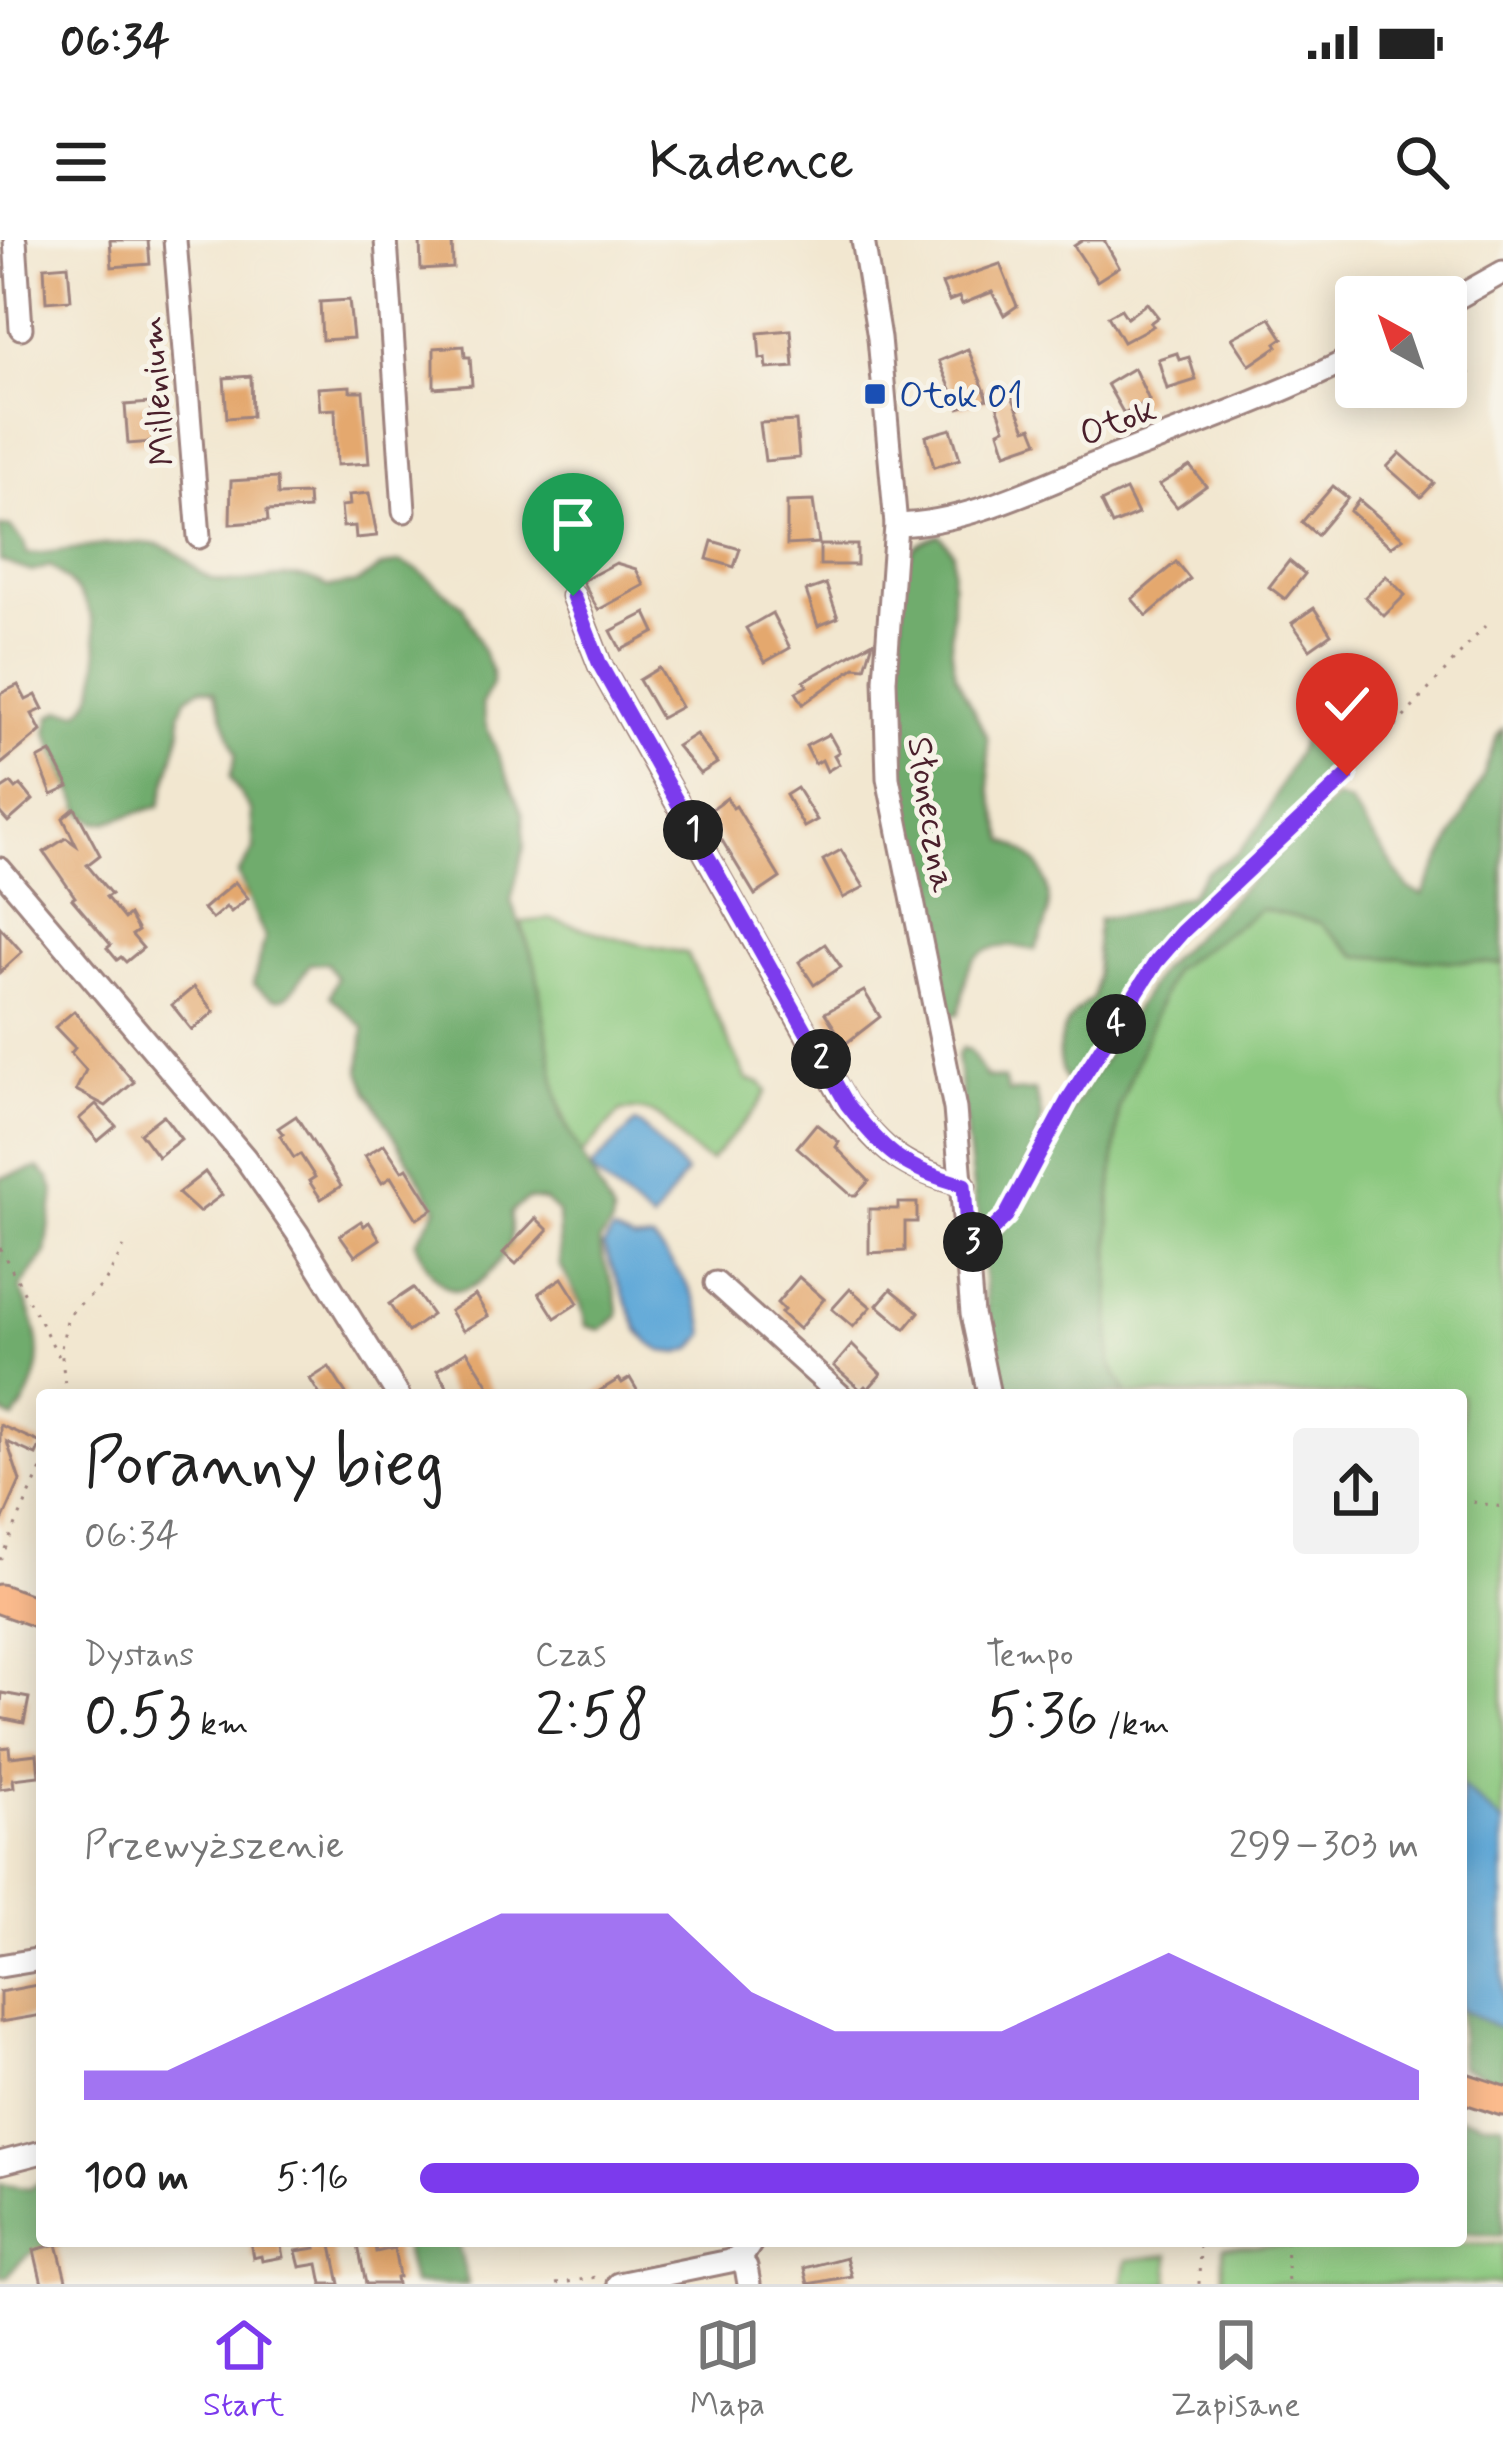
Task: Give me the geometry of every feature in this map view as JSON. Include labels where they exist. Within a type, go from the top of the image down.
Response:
[{"type":"main road","points":[[0,1598],[36,1612]]},
{"type":"main road","points":[[1467,2089],[1503,2101]]},
{"type":"street","points":[[15,240],[22,328]]},
{"type":"street","name":"Millenium","points":[[176,240],[200,538]]},
{"type":"street","points":[[386,240],[404,511]]},
{"type":"street","name":"Słoneczna","points":[[863,240],[879,338],[896,525],[885,680],[888,778],[950,1078],[964,1185],[972,1314],[988,1389]]},
{"type":"street","points":[[1467,292],[1503,272]]},
{"type":"street","name":"Otok","points":[[896,525],[935,524],[1038,487],[1252,405],[1335,366]]},
{"type":"street","points":[[573,596],[600,665],[847,1104],[884,1150],[929,1176],[964,1185]]},
{"type":"street","points":[[0,868],[245,1158],[394,1389]]},
{"type":"street","points":[[716,1283],[833,1389]]},
{"type":"street","points":[[0,1966],[36,1960]]},
{"type":"street","points":[[0,2163],[36,2154]]},
{"type":"street","points":[[618,2284],[748,2258]]},
{"type":"street","points":[[640,2284],[700,2281],[748,2258]]},
{"type":"path","points":[[968,1244],[987,1235],[1006,1216],[1068,1100],[1156,962],[1372,752],[1485,626]]},
{"type":"path","points":[[66,1389],[62,1348],[67,1320],[104,1284],[124,1247]]},
{"type":"path","points":[[0,1248],[64,1366]]},
{"type":"path","points":[[0,1560],[36,1480]]},
{"type":"path","points":[[1467,1501],[1503,1507]]},
{"type":"path","points":[[1199,2284],[1200,2247]]},
{"type":"path","points":[[1286,2247],[1288,2284]]},
{"type":"green space","points":[[0,526],[10,527],[24,542],[27,554],[151,544],[172,550],[220,581],[302,577],[328,587],[356,583],[381,567],[400,562],[418,570],[463,606],[492,672],[482,704],[486,726],[523,815],[524,847],[511,901],[535,963],[561,1116],[613,1214],[612,1225],[599,1242],[618,1316],[602,1330],[586,1326],[581,1304],[560,1265],[558,1213],[545,1201],[528,1199],[511,1212],[507,1250],[478,1283],[460,1290],[439,1281],[416,1242],[437,1208],[368,1092],[360,1071],[364,1028],[330,996],[337,978],[327,963],[310,964],[293,990],[281,998],[253,984],[265,938],[238,874],[254,850],[251,811],[230,778],[236,754],[214,691],[201,688],[186,698],[160,806],[107,822],[95,822],[82,812],[47,732],[51,716],[61,710],[79,712],[88,703],[97,675],[94,626],[80,596],[50,566],[32,572],[0,561]]},
{"type":"green space","points":[[940,535],[953,552],[955,674],[987,737],[990,790],[1005,841],[1021,849],[1042,872],[1049,901],[1035,950],[1004,947],[978,956],[967,974],[958,1014],[950,1015],[918,884],[896,733],[903,572],[915,548]]},
{"type":"green space","points":[[1503,729],[1503,964],[1357,956],[1320,923],[1261,909],[1172,970],[1119,1107],[1110,1206],[1110,1362],[1124,1389],[998,1389],[989,1334],[986,1250],[1010,1222],[1072,1109],[1160,969],[1335,798],[1349,802],[1409,889],[1423,895],[1483,776]]},
{"type":"green space","points":[[1306,733],[1318,733],[1333,749],[1339,774],[1148,957],[1080,1067],[1066,1081],[1059,1045],[1074,1014],[1093,998],[1099,919],[1189,895],[1206,872],[1238,853],[1262,823]]},
{"type":"green space","points":[[1261,909],[1320,923],[1357,956],[1503,964],[1503,1824],[1467,1791],[1467,1389],[1124,1389],[1110,1362],[1110,1206],[1119,1107],[1172,970]]},
{"type":"green space","points":[[550,919],[687,953],[747,1080],[761,1083],[767,1091],[710,1161],[686,1145],[662,1119],[639,1110],[621,1111],[582,1155],[560,1104],[521,922]]},
{"type":"green space","points":[[962,1048],[970,1050],[986,1077],[1004,1079],[1008,1092],[1035,1091],[1041,1113],[1029,1160],[986,1223],[975,1204],[957,1056]]},
{"type":"green space","points":[[38,1168],[50,1179],[54,1192],[46,1253],[20,1288],[34,1324],[39,1355],[33,1386],[14,1419],[0,1412],[0,1178]]},
{"type":"green space","points":[[1467,2011],[1503,2030],[1503,2082],[1467,2069]]},
{"type":"green space","points":[[1467,2119],[1503,2123],[1503,2235],[1467,2233]]},
{"type":"green space","points":[[0,2184],[30,2189],[36,2184],[36,2247],[46,2247],[21,2261],[7,2277],[0,2277]]},
{"type":"green space","points":[[1503,2243],[1503,2284],[1223,2284],[1223,2247]]},
{"type":"green space","points":[[404,2247],[459,2247],[468,2284],[412,2284]]},
{"type":"green space","points":[[1169,2255],[1169,2284],[1122,2284],[1127,2260]]},
{"type":"water","points":[[635,1123],[686,1173],[652,1221],[594,1174],[592,1167]]},
{"type":"water","points":[[613,1232],[633,1241],[653,1240],[678,1272],[703,1320],[705,1334],[694,1348],[680,1353],[662,1351],[639,1331],[603,1246]]},
{"type":"water","points":[[1467,1791],[1503,1824],[1503,2030],[1467,2011]]},
{"type":"building","points":[[110,240],[148,240],[150,264],[112,267]]},
{"type":"building","points":[[420,240],[452,240],[453,268],[421,270]]},
{"type":"building","points":[[1083,240],[1104,240],[1119,267],[1097,281],[1074,246]]},
{"type":"building","points":[[1000,264],[1017,306],[1004,315],[992,292],[962,304],[959,297],[949,301],[942,284]]},
{"type":"building","points":[[68,265],[71,300],[46,302],[44,267]]},
{"type":"building","points":[[349,300],[353,338],[322,340],[320,302]]},
{"type":"building","points":[[1147,303],[1158,317],[1150,323],[1153,326],[1123,342],[1108,316],[1121,309],[1127,318]]},
{"type":"building","points":[[1270,318],[1283,338],[1250,365],[1232,338]]},
{"type":"building","points":[[791,330],[794,367],[767,369],[766,358],[760,359],[758,333]]},
{"type":"building","points":[[464,346],[465,357],[470,357],[472,385],[434,388],[434,348]]},
{"type":"building","points":[[968,349],[988,399],[959,408],[939,361]]},
{"type":"building","points":[[1177,353],[1179,360],[1189,357],[1196,380],[1167,389],[1158,359]]},
{"type":"building","points":[[1134,368],[1149,400],[1124,414],[1107,384]]},
{"type":"building","points":[[251,376],[252,416],[227,418],[224,378]]},
{"type":"building","points":[[350,386],[350,391],[363,391],[369,463],[337,465],[335,409],[320,410],[318,388]]},
{"type":"building","points":[[1011,394],[1026,429],[1032,427],[1038,442],[1006,453],[999,431],[1005,428],[995,400]]},
{"type":"building","points":[[150,403],[153,442],[128,444],[125,405]]},
{"type":"building","points":[[796,421],[799,458],[765,461],[760,423]]},
{"type":"building","points":[[951,429],[960,459],[934,467],[926,436]]},
{"type":"building","points":[[1400,453],[1434,483],[1421,497],[1387,467]]},
{"type":"building","points":[[1190,466],[1206,486],[1177,507],[1159,485]]},
{"type":"building","points":[[277,478],[278,495],[308,494],[309,509],[267,511],[268,521],[230,524],[231,481]]},
{"type":"building","points":[[1333,486],[1348,498],[1317,535],[1302,522]]},
{"type":"building","points":[[1126,490],[1138,514],[1112,525],[1101,502]]},
{"type":"building","points":[[369,493],[377,536],[356,538],[355,526],[343,527],[341,506],[350,505],[349,495]]},
{"type":"building","points":[[1359,500],[1403,538],[1391,547],[1350,511]]},
{"type":"building","points":[[813,501],[819,543],[787,545],[787,502]]},
{"type":"building","points":[[712,541],[740,549],[734,567],[707,559]]},
{"type":"building","points":[[820,545],[857,545],[857,565],[820,565]]},
{"type":"building","points":[[1289,561],[1305,574],[1285,599],[1269,587]]},
{"type":"building","points":[[1176,562],[1190,579],[1147,616],[1132,599]]},
{"type":"building","points":[[616,563],[636,569],[644,585],[598,610],[582,581]]},
{"type":"building","points":[[1386,576],[1405,595],[1384,616],[1365,597]]},
{"type":"building","points":[[826,584],[838,618],[818,626],[806,591]]},
{"type":"building","points":[[1314,608],[1331,634],[1310,649],[1292,623]]},
{"type":"building","points":[[646,613],[655,632],[621,650],[611,631]]},
{"type":"building","points":[[772,613],[790,648],[765,662],[746,628]]},
{"type":"building","points":[[873,642],[865,668],[855,667],[803,704],[796,692],[807,686],[804,681]]},
{"type":"building","points":[[659,668],[681,707],[661,718],[639,680]]},
{"type":"building","points":[[18,685],[26,700],[36,695],[43,709],[32,714],[41,731],[0,765],[0,694]]},
{"type":"building","points":[[696,734],[717,763],[700,774],[677,746]]},
{"type":"building","points":[[829,734],[839,752],[834,755],[839,764],[827,771],[822,760],[815,764],[806,746]]},
{"type":"building","points":[[51,752],[69,787],[52,795],[38,759]]},
{"type":"building","points":[[11,783],[16,789],[21,785],[33,800],[8,822],[0,813],[0,790]]},
{"type":"building","points":[[797,788],[817,820],[804,827],[786,795]]},
{"type":"building","points":[[727,798],[780,878],[755,895],[711,822],[715,820],[709,811]]},
{"type":"building","points":[[75,808],[100,855],[87,865],[111,894],[106,897],[124,919],[129,915],[138,931],[132,935],[143,948],[126,962],[121,957],[117,960],[107,948],[111,945],[72,899],[75,897],[44,852],[66,838],[76,845],[63,818]]},
{"type":"building","points":[[841,850],[864,887],[843,898],[823,860]]},
{"type":"building","points":[[235,882],[248,898],[212,919],[203,909]]},
{"type":"building","points":[[0,927],[22,952],[0,972]]},
{"type":"building","points":[[825,944],[841,967],[814,985],[799,962]]},
{"type":"building","points":[[194,987],[214,1012],[192,1030],[172,1005]]},
{"type":"building","points":[[864,991],[880,1017],[845,1044],[825,1013]]},
{"type":"building","points":[[74,1011],[134,1082],[106,1106],[76,1090],[86,1070],[71,1053],[75,1048],[55,1027]]},
{"type":"building","points":[[96,1104],[116,1126],[98,1141],[79,1119]]},
{"type":"building","points":[[163,1115],[181,1139],[158,1157],[140,1133]]},
{"type":"building","points":[[296,1116],[341,1186],[321,1199],[309,1181],[315,1177],[300,1154],[294,1158],[280,1136],[278,1128]]},
{"type":"building","points":[[816,1124],[839,1142],[836,1147],[869,1181],[856,1195],[797,1147]]},
{"type":"building","points":[[384,1144],[402,1171],[407,1168],[433,1209],[417,1219],[391,1177],[382,1183],[365,1156]]},
{"type":"building","points":[[205,1172],[222,1195],[199,1212],[178,1193]]},
{"type":"building","points":[[898,1203],[917,1203],[917,1222],[905,1222],[905,1251],[869,1253],[869,1209],[898,1209]]},
{"type":"building","points":[[536,1218],[548,1230],[516,1264],[503,1253]]},
{"type":"building","points":[[361,1221],[364,1226],[369,1222],[380,1239],[355,1256],[340,1235]]},
{"type":"building","points":[[799,1277],[824,1299],[799,1329],[777,1303]]},
{"type":"building","points":[[562,1278],[578,1303],[555,1318],[539,1293]]},
{"type":"building","points":[[413,1288],[432,1315],[408,1332],[389,1304]]},
{"type":"building","points":[[850,1289],[871,1307],[853,1327],[832,1309]]},
{"type":"building","points":[[891,1289],[919,1312],[905,1329],[877,1305]]},
{"type":"building","points":[[475,1295],[488,1316],[463,1331],[450,1311]]},
{"type":"building","points":[[852,1345],[881,1374],[868,1389],[860,1389],[834,1366]]},
{"type":"building","points":[[467,1351],[491,1389],[448,1389],[437,1370]]},
{"type":"building","points":[[329,1367],[343,1389],[316,1389],[310,1379]]},
{"type":"building","points":[[630,1378],[636,1389],[603,1389],[619,1379],[622,1383]]},
{"type":"building","points":[[0,1425],[36,1441],[36,1455],[7,1442],[20,1481],[0,1526]]},
{"type":"building","points":[[2,1693],[29,1698],[24,1723],[0,1718]]},
{"type":"building","points":[[9,1747],[10,1757],[36,1754],[36,1776],[13,1779],[14,1787],[0,1789],[0,1748]]},
{"type":"building","points":[[36,1985],[36,2016],[0,2022],[0,1992]]},
{"type":"building","points":[[58,2247],[67,2284],[42,2284],[34,2250]]},
{"type":"building","points":[[251,2247],[281,2247],[283,2257],[253,2258]]},
{"type":"building","points":[[332,2247],[340,2284],[322,2284],[318,2264],[300,2267],[296,2251]]},
{"type":"building","points":[[358,2247],[375,2247],[376,2252],[394,2248],[397,2284],[366,2284]]},
{"type":"building","points":[[846,2257],[851,2276],[808,2284],[804,2268]]},
{"type":"place","name":"Otok 01","points":[[875,394]]},
{"type":"route","points":[[573,596],[600,665],[847,1104],[884,1150],[929,1176],[964,1185],[968,1244],[987,1235],[1006,1216],[1068,1100],[1156,962],[1347,776]]}]
